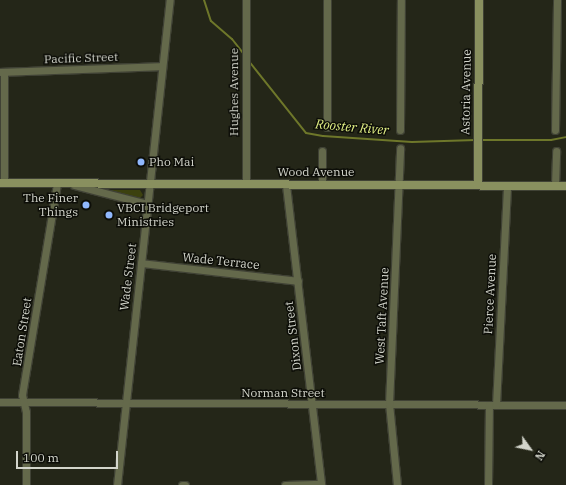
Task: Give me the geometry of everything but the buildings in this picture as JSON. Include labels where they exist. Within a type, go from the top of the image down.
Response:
[{"type":"street","name":"Wade Street","points":[[117,485],[170,0]]},
{"type":"street","name":"Hughes Avenue","points":[[246,0],[246,184]]},
{"type":"street","points":[[327,0],[327,128]]},
{"type":"street","points":[[400,130],[401,0]]},
{"type":"street","name":"Astoria Avenue","points":[[478,184],[479,0]]},
{"type":"street","points":[[555,130],[557,0]]},
{"type":"street","name":"Pacific Street","points":[[2,72],[162,66]]},
{"type":"street","points":[[2,72],[2,183]]},
{"type":"street","name":"West Taft Avenue","points":[[397,485],[389,404],[400,184],[400,148]]},
{"type":"street","points":[[322,151],[322,184]]},
{"type":"street","points":[[555,186],[556,151]]},
{"type":"street","name":"Wood Avenue","points":[[2,183],[286,185],[478,184],[566,186]]},
{"type":"street","name":"Eaton Street","points":[[26,485],[24,402],[22,395],[57,183]]},
{"type":"street","name":"Wood Avenue","points":[[66,183],[148,204]]},
{"type":"street","name":"Dixon Street","points":[[286,185],[321,485]]},
{"type":"street","name":"Pierce Avenue","points":[[488,485],[507,185]]},
{"type":"street","name":"Wade Terrace","points":[[141,263],[298,281]]},
{"type":"street","name":"Norman Street","points":[[0,402],[125,404],[566,405]]},
{"type":"street","points":[[285,485],[321,485]]},
{"type":"green space","points":[[109,190],[140,190],[143,195],[140,198]]},
{"type":"waterway","name":"Rooster River","points":[[204,0],[211,21],[232,39],[243,53]]},
{"type":"waterway","name":"Rooster River","points":[[248,60],[306,133],[323,136],[412,142],[476,140]]},
{"type":"waterway","name":"Rooster River","points":[[480,140],[551,140],[566,137]]},
{"type":"place","name":"Pho Mai","points":[[141,162]]},
{"type":"place","name":"The Finer Things","points":[[86,205]]},
{"type":"place","name":"VBCI Bridgeport Ministries","points":[[109,215]]}]
